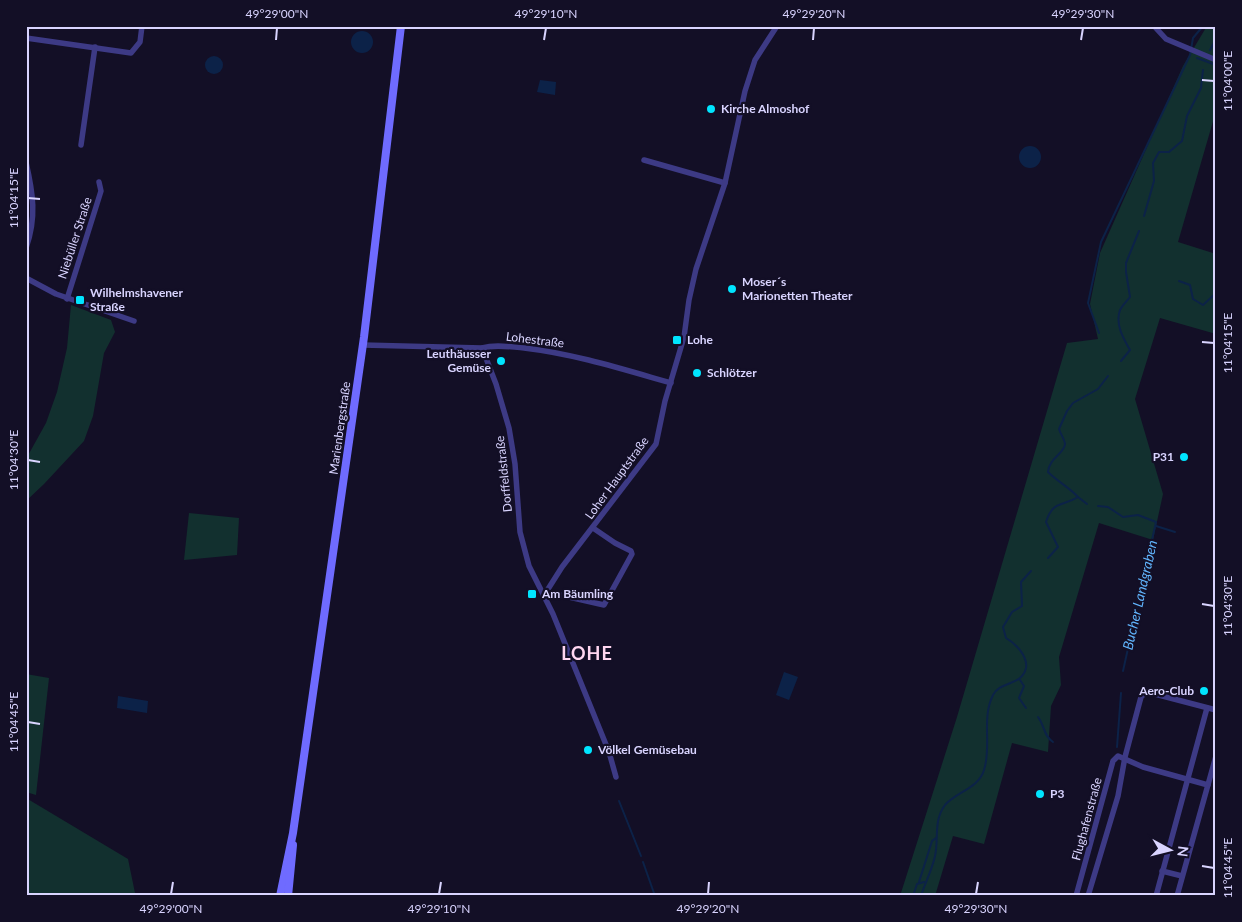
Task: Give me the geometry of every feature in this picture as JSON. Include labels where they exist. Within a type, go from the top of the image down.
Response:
[{"type":"main road","name":"Marienbergstraße","points":[[280,896],[293,832],[363,345],[401,26]]},
{"type":"main road","name":"Marienbergstraße","points":[[288,896],[293,832]]},
{"type":"street","points":[[26,38],[131,53],[140,42],[142,26]]},
{"type":"street","name":"Loher Hauptstraße","points":[[545,594],[562,567],[656,444],[684,337],[689,300],[696,269],[725,183],[740,112],[755,60],[777,26]]},
{"type":"street","points":[[1154,26],[1166,39],[1216,60]]},
{"type":"street","points":[[81,145],[95,48]]},
{"type":"street","points":[[644,160],[725,183]]},
{"type":"street","points":[[26,162],[34,210],[34,224],[26,248]]},
{"type":"street","name":"Niebüller Straße","points":[[67,298],[101,191],[99,182]]},
{"type":"street","points":[[26,278],[67,298],[134,321]]},
{"type":"street","name":"Lohestraße","points":[[363,345],[482,348],[500,346],[571,355],[671,382]]},
{"type":"street","name":"Dorffeldstraße","points":[[482,348],[496,384],[509,428],[515,464],[522,543],[528,566],[545,594],[609,752],[616,777]]},
{"type":"street","points":[[545,594],[604,605],[632,554],[631,551],[593,528]]},
{"type":"street","name":"Flughafenstraße","points":[[1088,896],[1118,796],[1125,757],[1141,697],[1146,693],[1216,710]]},
{"type":"street","points":[[1156,896],[1207,708]]},
{"type":"street","name":"Flughafenstraße","points":[[1076,896],[1113,761],[1118,756],[1125,757]]},
{"type":"street","points":[[1177,896],[1216,756]]},
{"type":"street","points":[[1125,757],[1143,767],[1208,785]]},
{"type":"street","points":[[1162,871],[1182,876]]},
{"type":"green space","points":[[1207,26],[1216,26],[1216,111],[1178,242],[1216,254],[1216,334],[1160,318],[1135,399],[1163,494],[1153,540],[1099,523],[1059,657],[1061,685],[1051,706],[1048,752],[1012,743],[984,844],[953,836],[935,896],[900,896],[957,717],[1067,343],[1098,339],[1090,304],[1100,253],[1183,66]]},
{"type":"green space","points":[[71,305],[111,320],[115,332],[104,353],[93,416],[84,441],[26,501],[26,459],[46,423],[57,392],[67,348]]},
{"type":"green space","points":[[189,513],[239,518],[237,555],[184,560]]},
{"type":"green space","points":[[26,674],[49,678],[36,795],[26,792]]},
{"type":"green space","points":[[26,798],[128,859],[135,893],[140,896],[26,896]]},
{"type":"water","points":[[362,31],[370,34],[373,42],[370,50],[362,53],[354,50],[351,42],[354,34]]},
{"type":"water","points":[[210,56],[218,56],[223,61],[221,72],[210,74],[205,69],[205,61]]},
{"type":"water","points":[[540,80],[556,82],[555,95],[537,92]]},
{"type":"water","points":[[1030,146],[1038,149],[1041,157],[1038,165],[1030,168],[1022,165],[1019,157],[1022,149]]},
{"type":"water","points":[[784,672],[798,677],[789,700],[776,695]]},
{"type":"water","points":[[118,696],[148,701],[147,713],[117,708]]},
{"type":"waterway","points":[[1099,333],[1088,303],[1101,242],[1190,55],[1193,38],[1203,26]]},
{"type":"waterway","points":[[1210,50],[1216,39]]},
{"type":"waterway","points":[[1197,58],[1216,65]]},
{"type":"waterway","points":[[1144,216],[1154,181],[1153,163],[1159,152],[1169,152],[1182,141],[1187,116],[1201,88],[1203,70]]},
{"type":"waterway","points":[[1121,361],[1130,350],[1120,331],[1118,320],[1121,308],[1130,297],[1126,263],[1139,231]]},
{"type":"waterway","points":[[1179,281],[1190,285],[1193,299],[1203,305],[1216,293]]},
{"type":"waterway","points":[[1048,558],[1058,547],[1046,522],[1049,515],[1055,507],[1078,497],[1048,472],[1051,463],[1064,447],[1065,442],[1059,429],[1073,403],[1098,389],[1108,376]]},
{"type":"waterway","name":"Bucher Landgraben","points":[[1078,497],[1087,504]]},
{"type":"waterway","name":"Bucher Landgraben","points":[[1098,506],[1108,507],[1123,517],[1138,515],[1156,522],[1123,671]]},
{"type":"waterway","points":[[1156,526],[1175,532]]},
{"type":"waterway","name":"Bucher Landgraben","points":[[921,896],[935,856],[941,811],[945,805],[972,786],[984,770],[987,752],[989,704],[993,695],[1001,687],[1016,681],[1024,674],[1026,668],[1025,659],[1017,647],[1006,638],[1003,627],[1012,612],[1022,606],[1021,582],[1031,571]]},
{"type":"waterway","points":[[1020,680],[1024,686],[1019,698],[1026,708]]},
{"type":"waterway","name":"Bucher Landgraben","points":[[1117,747],[1121,693]]},
{"type":"waterway","points":[[1038,717],[1047,736],[1053,742]]},
{"type":"waterway","points":[[619,801],[641,856]]},
{"type":"waterway","name":"Bucher Landgraben","points":[[919,882],[932,841],[936,838]]},
{"type":"waterway","points":[[643,862],[655,896]]},
{"type":"waterway","name":"Bucher Landgraben","points":[[913,896],[917,884],[924,882]]},
{"type":"place","name":"Kirche Almoshof","points":[[711,109]]},
{"type":"place","name":"Moser´s Marionetten Theater","points":[[732,289]]},
{"type":"place","name":"Wilhelmshavener Straße","points":[[80,300]]},
{"type":"place","name":"Lohe","points":[[677,340]]},
{"type":"place","name":"Leuthäusser Gemüse","points":[[501,361]]},
{"type":"place","name":"Schlötzer","points":[[697,373]]},
{"type":"place","name":"P31","points":[[1184,457]]},
{"type":"place","name":"Am Bäumling","points":[[532,594]]},
{"type":"place","name":"Aero-Club","points":[[1204,691]]},
{"type":"place","name":"Völkel Gemüsebau","points":[[588,750]]},
{"type":"place","name":"P3","points":[[1040,794]]},
{"type":"district","name":"LOHE","points":[[587,654]]}]
